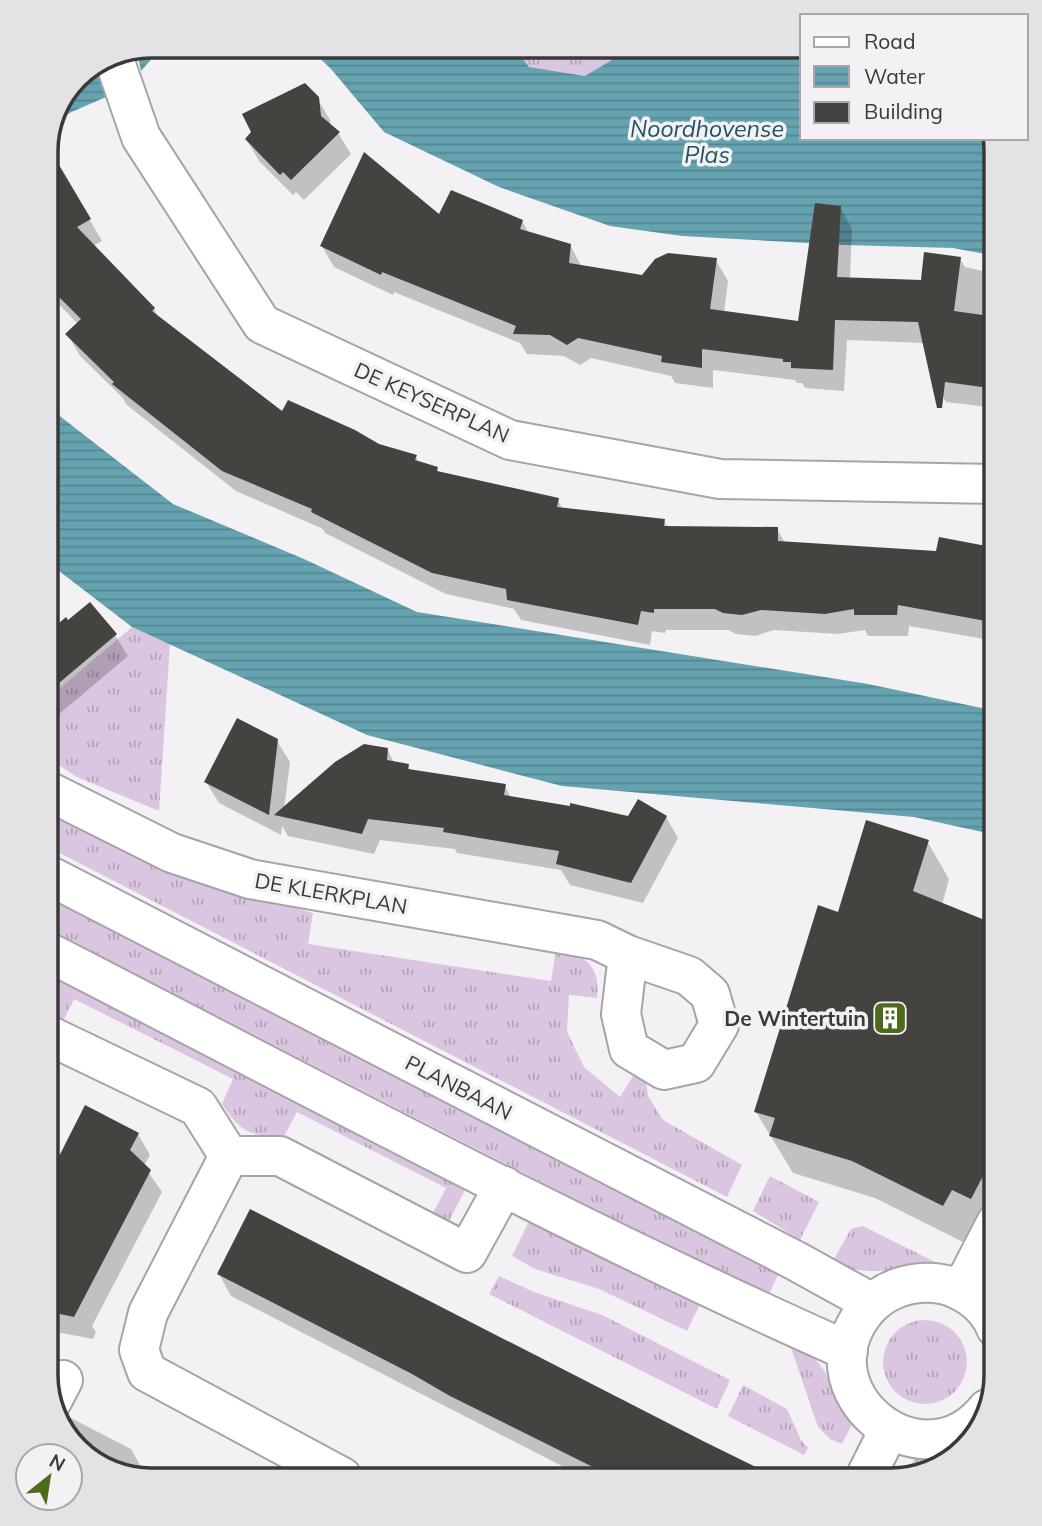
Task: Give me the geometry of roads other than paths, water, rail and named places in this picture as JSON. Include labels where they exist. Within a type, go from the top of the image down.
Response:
[{"type":"street","name":"DE KEYSERPLAN","points":[[116,65],[141,137],[262,324],[510,440],[720,479],[984,484]]},
{"type":"street","name":"DE KLERKPLAN","points":[[58,796],[172,853],[250,879],[597,940],[628,955]]},
{"type":"street","name":"PLANBAAN","points":[[58,880],[796,1261],[872,1303]]},
{"type":"street","points":[[58,957],[503,1186],[769,1316],[848,1351]]},
{"type":"street","points":[[58,1040],[198,1107],[229,1156]]},
{"type":"street","points":[[229,1156],[279,1156],[467,1253],[503,1186]]},
{"type":"street","points":[[229,1156],[148,1313],[139,1350],[147,1372],[325,1468]]},
{"type":"street","points":[[961,1291],[984,1246]]},
{"type":"street","points":[[968,1428],[946,1437],[927,1440],[907,1437],[889,1430],[873,1419],[852,1389],[848,1351],[856,1325],[872,1303],[887,1292],[905,1285],[924,1282],[944,1284],[961,1291],[984,1310]]},
{"type":"street","points":[[870,1468],[889,1430]]},
{"type":"water","points":[[152,58],[141,71],[139,59]]},
{"type":"water","name":"Noordhovense Plas","points":[[320,58],[522,58],[529,67],[585,76],[615,58],[800,58],[800,140],[983,140],[984,254],[953,248],[682,236],[610,226],[499,187],[384,132]]},
{"type":"water","points":[[98,75],[106,97],[65,115],[77,94]]},
{"type":"water","points":[[58,415],[173,504],[304,559],[417,612],[868,684],[984,708],[984,832],[914,817],[562,786],[367,735],[132,627],[58,570]]},
{"type":"place","name":"De Wintertuin","points":[[890,1018]]}]
